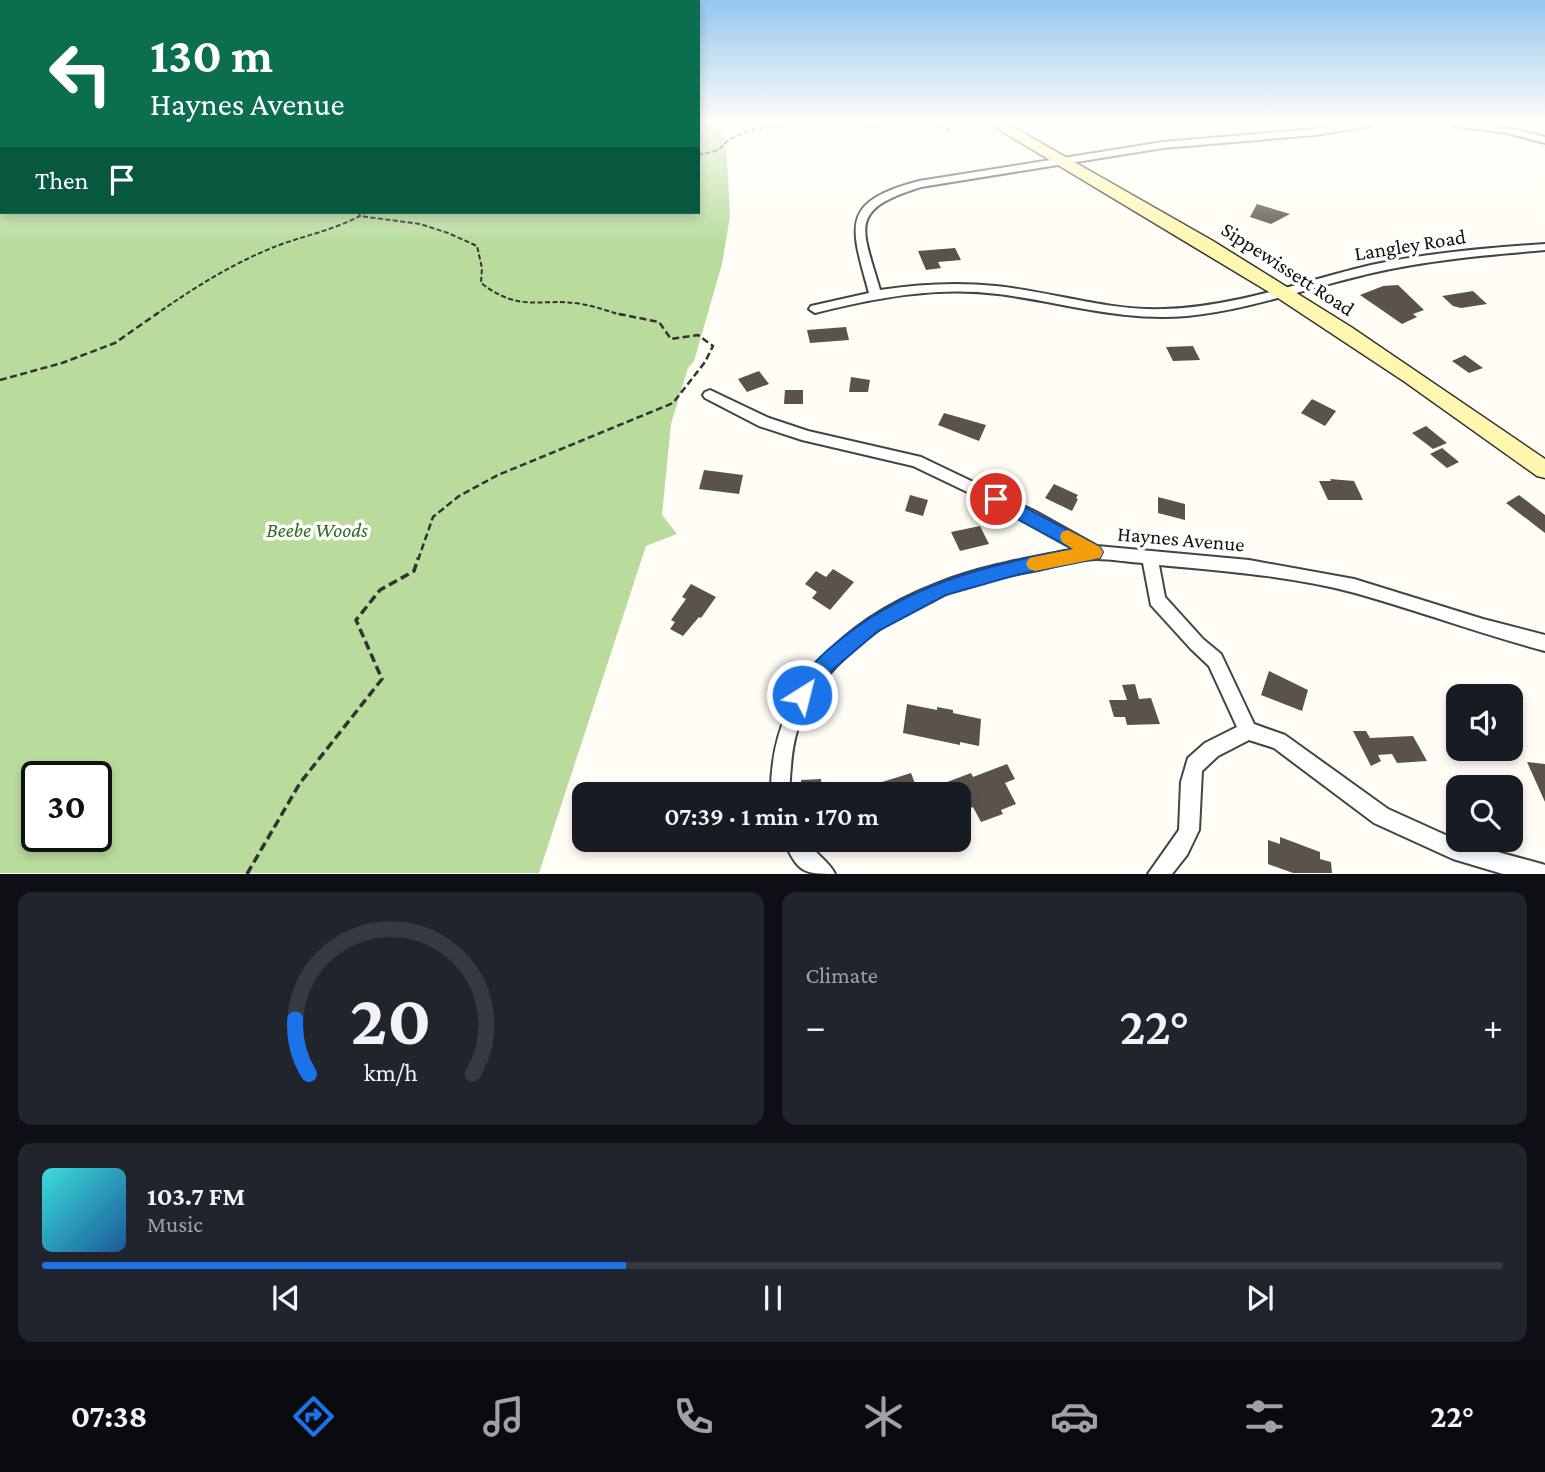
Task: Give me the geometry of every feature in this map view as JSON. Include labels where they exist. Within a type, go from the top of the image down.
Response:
[{"type":"main road","name":"Sippewissett Road","points":[[1068,164],[1211,246],[1283,292],[1400,368],[1545,470]]},
{"type":"street","points":[[875,293],[858,228],[861,214],[877,198],[919,184],[1039,164]]},
{"type":"street","name":"Langley Road","points":[[1283,292],[1374,268],[1545,247]]},
{"type":"street","points":[[816,309],[875,293],[918,289],[989,289],[1098,309],[1147,313],[1186,312],[1283,292]]},
{"type":"street","name":"Haynes Avenue","points":[[710,395],[774,425],[915,461],[1031,516],[1094,552],[1249,566],[1354,586],[1483,627],[1545,643]]},
{"type":"street","points":[[779,782],[787,731],[802,695],[823,666],[871,625],[941,589],[1020,566],[1094,552]]},
{"type":"street","points":[[1150,556],[1157,600],[1215,660],[1248,731],[1279,741],[1381,816],[1460,852],[1542,873]]},
{"type":"street","points":[[1158,873],[1172,860],[1189,830],[1193,802],[1190,775],[1200,758],[1248,731]]},
{"type":"street","points":[[802,852],[825,873]]},
{"type":"path","points":[[0,380],[62,363],[116,343],[209,278],[280,245],[347,224],[359,214],[414,221],[454,233],[477,246],[482,268],[481,283],[497,295],[529,304],[581,304],[597,310],[659,322],[671,339],[698,335],[713,346],[705,362],[673,403],[498,475],[459,496],[433,517],[414,571],[380,590],[356,620],[382,678],[300,783],[247,873]]},
{"type":"green space","name":"Beebe Woods","points":[[700,164],[727,164],[730,216],[722,264],[694,361],[688,368],[671,424],[662,515],[677,534],[646,546],[539,873],[0,873],[0,214],[700,214]]},
{"type":"building","points":[[1257,204],[1290,214],[1271,224],[1250,217]]},
{"type":"building","points":[[955,248],[961,260],[938,262],[941,268],[926,270],[918,251]]},
{"type":"building","points":[[1398,285],[1424,310],[1413,314],[1417,317],[1402,324],[1360,295],[1383,286]]},
{"type":"building","points":[[1473,291],[1487,304],[1461,308],[1453,306],[1442,296]]},
{"type":"building","points":[[846,327],[849,340],[810,343],[807,330]]},
{"type":"building","points":[[1193,346],[1200,360],[1173,361],[1166,347]]},
{"type":"building","points":[[1465,355],[1483,368],[1469,373],[1452,361]]},
{"type":"building","points":[[759,371],[769,384],[747,392],[738,379]]},
{"type":"building","points":[[851,377],[870,380],[868,392],[849,392]]},
{"type":"building","points":[[785,390],[803,390],[803,404],[784,404]]},
{"type":"building","points":[[1312,399],[1336,411],[1325,426],[1301,413]]},
{"type":"building","points":[[944,413],[986,425],[979,441],[938,425]]},
{"type":"building","points":[[1426,426],[1447,443],[1433,449],[1412,433]]},
{"type":"building","points":[[1442,448],[1459,462],[1447,468],[1430,454]]},
{"type":"building","points":[[704,470],[743,475],[739,494],[699,489]]},
{"type":"building","points":[[1330,479],[1354,481],[1363,500],[1328,500],[1319,481],[1331,481]]},
{"type":"building","points":[[1054,484],[1078,495],[1072,511],[1045,498]]},
{"type":"building","points":[[910,495],[928,500],[923,516],[905,511]]},
{"type":"building","points":[[1519,495],[1545,515],[1545,533],[1506,503]]},
{"type":"building","points":[[1158,497],[1185,504],[1185,520],[1158,513]]},
{"type":"building","points":[[980,526],[989,544],[960,551],[951,532]]},
{"type":"building","points":[[833,569],[854,582],[830,610],[812,598],[817,592],[805,584],[816,571],[826,577]]},
{"type":"building","points":[[691,584],[716,597],[701,618],[699,617],[683,636],[670,629],[675,622],[671,620],[686,599],[682,597]]},
{"type":"building","points":[[1269,671],[1308,690],[1302,711],[1261,695]]},
{"type":"building","points":[[1135,684],[1139,699],[1151,698],[1160,724],[1127,725],[1125,717],[1114,717],[1109,700],[1127,700],[1122,685]]},
{"type":"building","points":[[907,704],[953,710],[953,713],[981,719],[979,746],[960,742],[960,745],[903,733]]},
{"type":"building","points":[[1353,731],[1366,731],[1370,738],[1413,736],[1427,761],[1397,763],[1392,754],[1378,755],[1381,761],[1371,766]]},
{"type":"building","points":[[1527,762],[1545,764],[1545,802]]},
{"type":"building","points":[[1007,764],[1015,779],[1005,783],[1016,804],[1001,810],[1003,814],[981,822],[971,808],[971,782],[947,782],[971,773],[973,777]]},
{"type":"building","points":[[911,773],[914,782],[882,782]]},
{"type":"building","points":[[821,779],[821,782],[801,782]]},
{"type":"building","points":[[1280,837],[1320,852],[1320,859],[1331,862],[1332,873],[1293,873],[1268,864],[1268,840],[1280,844]]},
{"type":"slow traffic","points":[[1035,564],[1094,552],[1068,537]]},
{"type":"route","points":[[802,695],[823,666],[871,625],[941,589],[1020,566],[1094,552],[996,499]]}]
